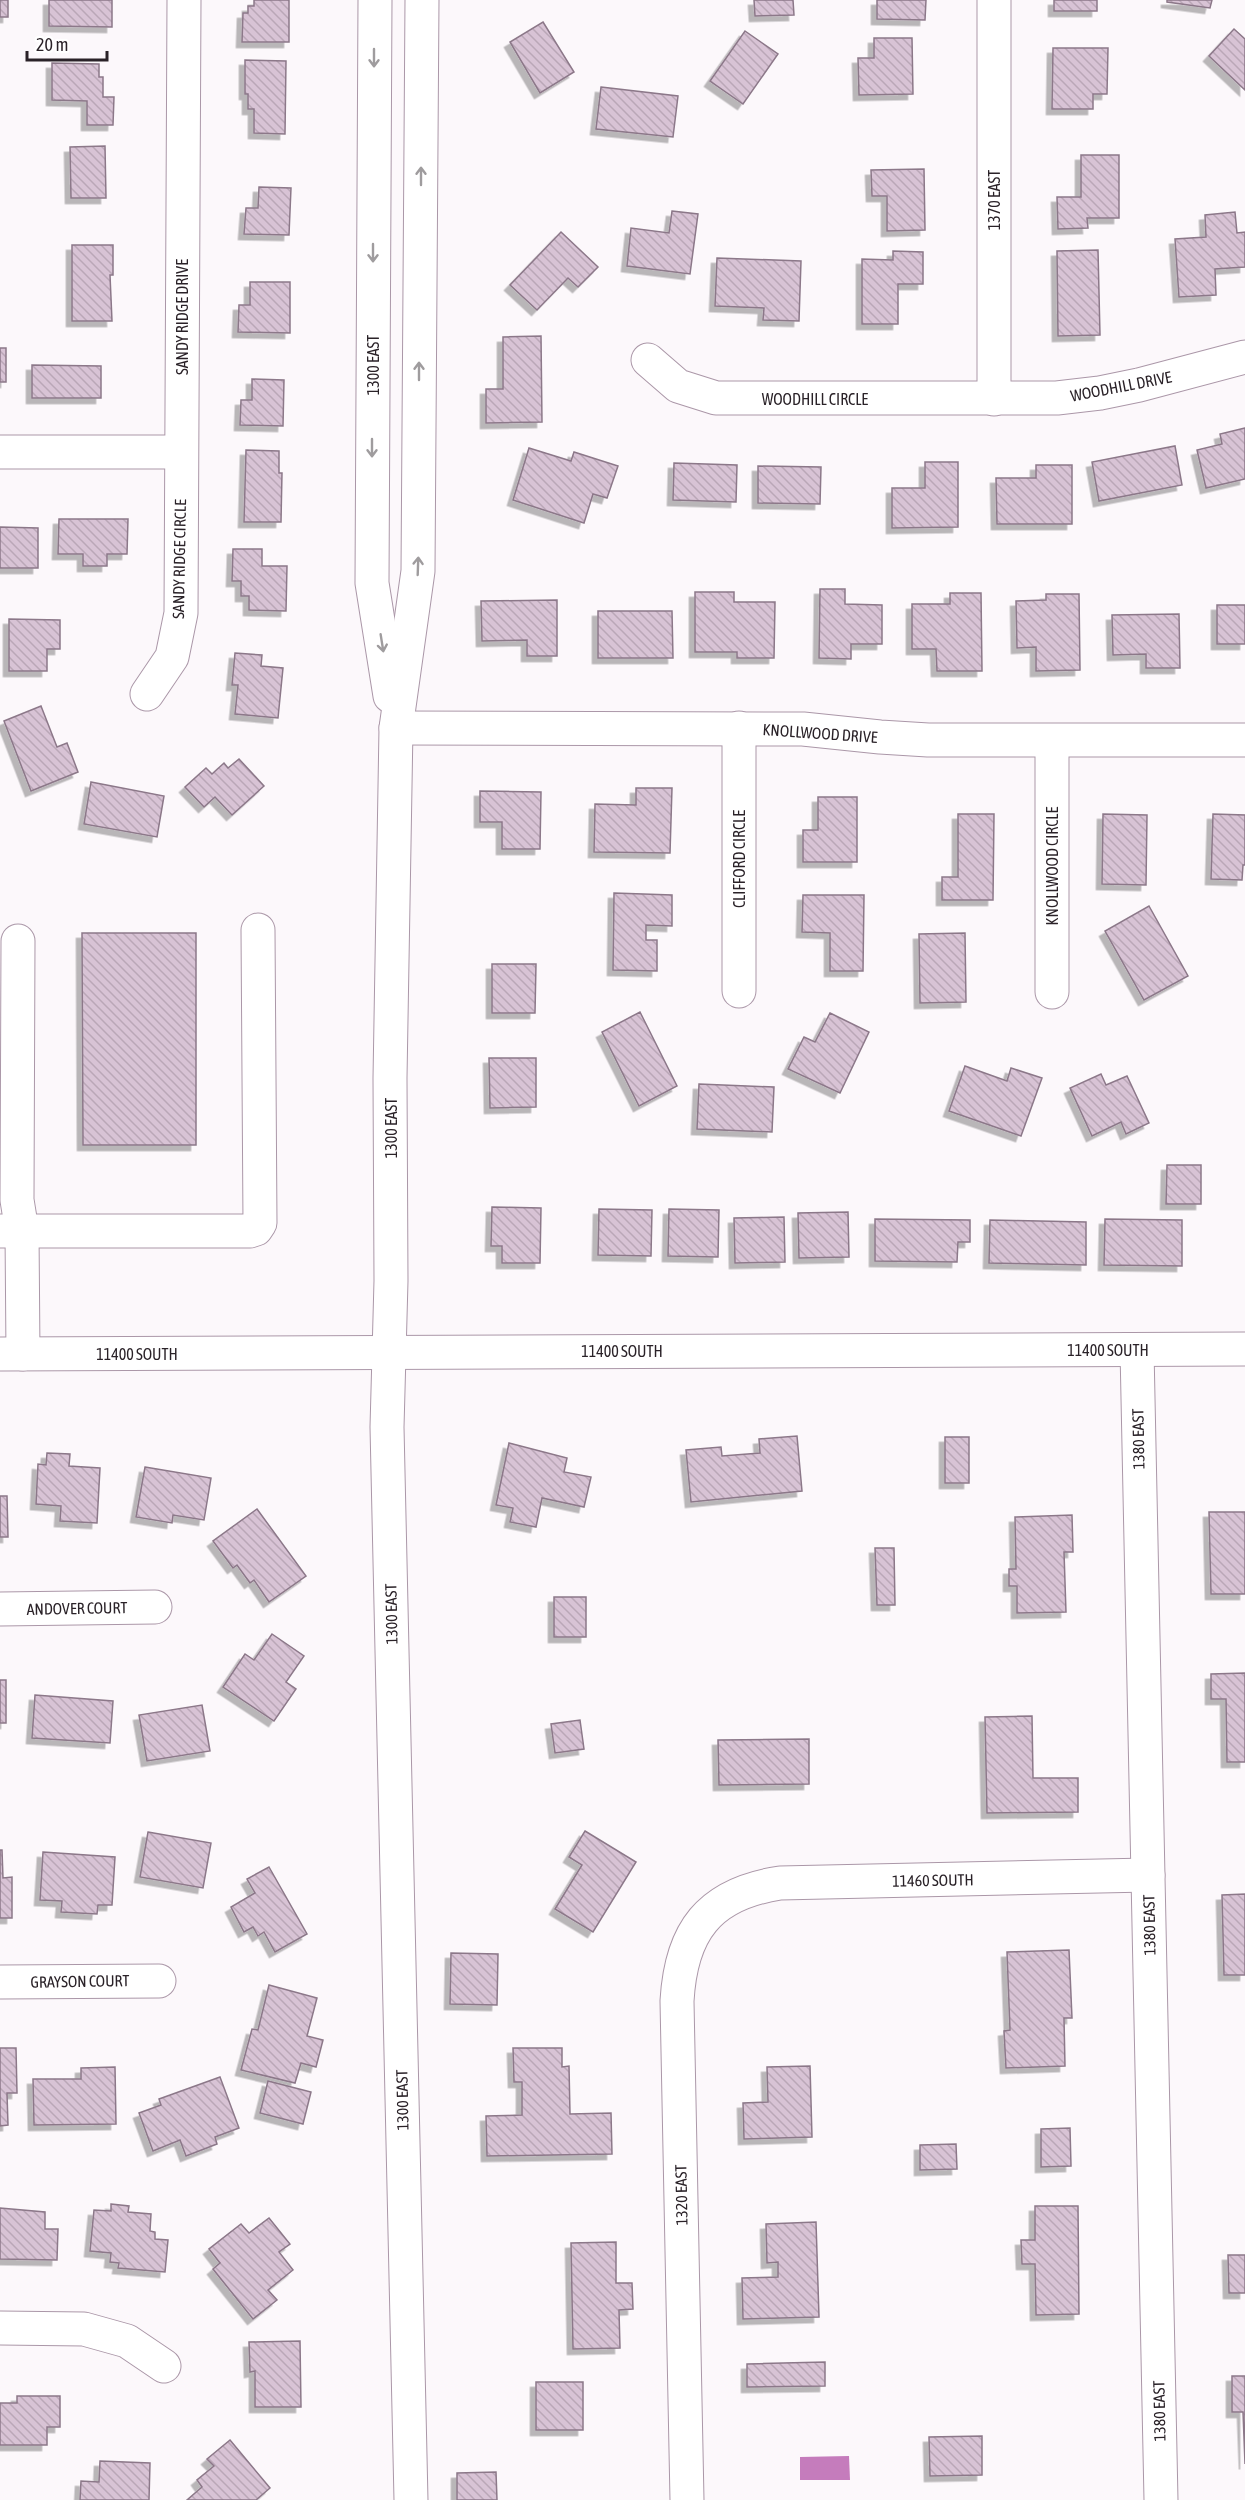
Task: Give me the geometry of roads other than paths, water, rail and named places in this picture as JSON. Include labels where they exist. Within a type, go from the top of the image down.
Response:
[{"type":"street","name":"SANDY RIDGE DRIVE","points":[[181,452],[184,0]]},
{"type":"street","name":"1300 EAST","points":[[375,0],[372,583],[396,728]]},
{"type":"street","name":"1300 EAST","points":[[411,2500],[387,1427],[390,1352],[390,1078],[396,728],[418,571],[422,0]]},
{"type":"street","name":"1370 EAST","points":[[994,0],[994,399]]},
{"type":"street","name":"WOODHILL DRIVE","points":[[994,399],[1056,398],[1100,393],[1245,357]]},
{"type":"street","name":"WOODHILL CIRCLE","points":[[648,360],[678,386],[717,398],[994,399]]},
{"type":"street","points":[[0,452],[181,452]]},
{"type":"street","name":"SANDY RIDGE CIRCLE","points":[[147,694],[172,657],[181,613],[181,452]]},
{"type":"street","name":"KNOLLWOOD DRIVE","points":[[396,728],[740,728],[803,729],[928,740],[1245,740]]},
{"type":"street","name":"CLIFFORD CIRCLE","points":[[739,991],[740,728]]},
{"type":"street","name":"KNOLLWOOD CIRCLE","points":[[1052,741],[1052,992]]},
{"type":"street","points":[[11,1231],[250,1231],[256,1229],[260,1223],[258,930]]},
{"type":"street","points":[[11,1354],[11,1231],[17,1200],[18,941]]},
{"type":"street","name":"11400 SOUTH","points":[[11,1354],[1245,1349]]},
{"type":"street","name":"1380 EAST","points":[[1137,1350],[1161,2500]]},
{"type":"street","name":"ANDOVER COURT","points":[[0,1609],[155,1607]]},
{"type":"street","name":"11460 SOUTH","points":[[722,1904],[739,1893],[759,1886],[780,1883],[1148,1875]]},
{"type":"street","name":"1320 EAST","points":[[687,2500],[677,2001],[679,1972],[687,1944],[702,1920],[722,1904]]},
{"type":"street","name":"GRAYSON COURT","points":[[0,1982],[159,1981]]},
{"type":"street","points":[[0,2328],[84,2329],[127,2341],[164,2366]]}]
